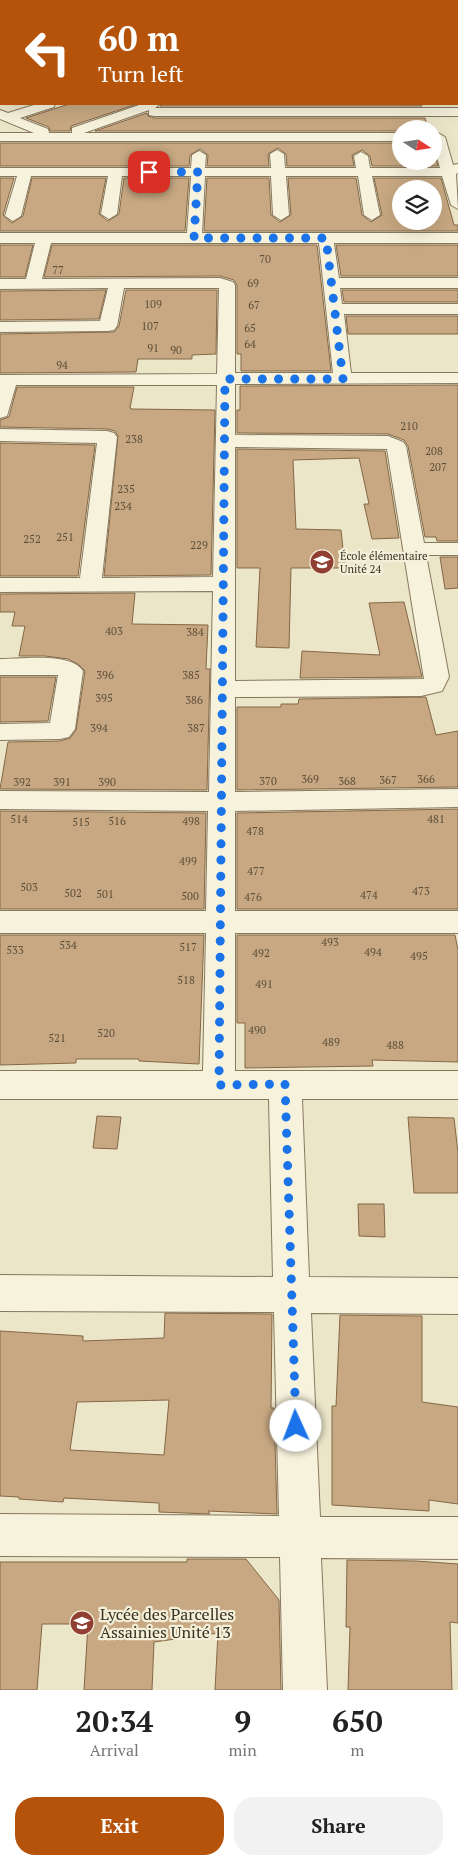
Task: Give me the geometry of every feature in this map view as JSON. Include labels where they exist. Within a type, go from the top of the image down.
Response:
[{"type":"street","points":[[4,116],[45,105]]},
{"type":"street","points":[[151,137],[154,107]]},
{"type":"street","points":[[0,137],[34,142],[57,137],[154,107],[323,108],[458,112]]},
{"type":"street","points":[[323,108],[327,137]]},
{"type":"street","points":[[4,116],[57,137],[124,142],[151,137],[392,137]]},
{"type":"street","points":[[194,238],[200,137]]},
{"type":"street","points":[[442,140],[453,170],[458,205]]},
{"type":"street","points":[[277,152],[281,215]]},
{"type":"street","points":[[360,154],[372,215]]},
{"type":"street","points":[[0,172],[364,172],[453,170]]},
{"type":"street","points":[[13,216],[25,172]]},
{"type":"street","points":[[109,214],[116,172]]},
{"type":"street","points":[[0,238],[458,238]]},
{"type":"street","points":[[33,283],[44,238]]},
{"type":"street","points":[[326,238],[343,379]]},
{"type":"street","points":[[0,327],[108,326],[117,283]]},
{"type":"street","points":[[331,283],[458,283]]},
{"type":"street","points":[[0,284],[225,284],[219,1085]]},
{"type":"street","points":[[334,309],[458,309]]},
{"type":"street","points":[[0,412],[4,380],[458,378]]},
{"type":"street","points":[[0,435],[107,438],[90,584]]},
{"type":"street","points":[[222,689],[421,688],[433,686],[437,677],[394,443],[225,441]]},
{"type":"street","points":[[414,549],[458,549]]},
{"type":"street","points":[[0,585],[223,584]]},
{"type":"street","points":[[0,667],[64,667],[71,671],[62,729],[55,732],[0,732]]},
{"type":"street","points":[[0,800],[222,802],[458,798]]},
{"type":"street","points":[[0,922],[458,922]]},
{"type":"street","points":[[285,1084],[305,1690]]},
{"type":"street","points":[[0,1085],[458,1084]]},
{"type":"street","points":[[0,1293],[458,1296]]},
{"type":"street","points":[[0,1536],[458,1538]]},
{"type":"building","points":[[66,105],[134,105],[71,126],[70,131],[50,131],[49,127],[26,118]]},
{"type":"building","points":[[422,105],[422,106],[160,106]]},
{"type":"building","points":[[147,113],[148,116],[154,118],[425,118],[426,120],[392,120],[392,131],[95,131]]},
{"type":"building","points":[[0,143],[392,143],[392,166],[372,166],[370,156],[362,150],[352,155],[354,166],[287,166],[286,154],[278,148],[268,154],[269,166],[207,166],[208,155],[200,149],[190,155],[189,166],[0,166]]},
{"type":"building","points":[[0,178],[14,178],[3,215],[12,223],[23,216],[32,178],[106,178],[99,214],[108,221],[119,214],[124,178],[189,178],[185,231],[0,231]]},
{"type":"building","points":[[207,178],[269,178],[271,215],[280,222],[291,215],[288,178],[356,178],[362,215],[371,222],[382,215],[374,178],[441,178],[442,180],[392,180],[392,230],[442,230],[442,182],[454,225],[458,225],[458,231],[204,231]]},
{"type":"building","points":[[0,245],[33,245],[25,277],[0,277]]},
{"type":"building","points":[[52,245],[317,245],[331,371],[241,371],[241,354],[237,354],[237,285],[234,280],[220,276],[44,277]]},
{"type":"building","points":[[336,245],[458,245],[458,276],[341,276]]},
{"type":"building","points":[[106,290],[99,319],[0,320],[0,291]]},
{"type":"building","points":[[126,290],[217,290],[216,354],[192,355],[192,359],[138,359],[136,372],[0,373],[0,334],[114,332],[119,326]]},
{"type":"building","points":[[342,290],[458,290],[458,302],[344,302]]},
{"type":"building","points":[[346,316],[458,316],[458,334],[348,334]]},
{"type":"building","points":[[458,385],[458,541],[437,541],[436,537],[425,537],[408,446],[404,440],[388,434],[237,433],[237,410],[240,410],[240,386]]},
{"type":"building","points":[[17,387],[134,387],[130,408],[132,409],[215,410],[211,575],[104,576],[118,436],[115,431],[107,429],[0,427],[0,420],[9,417]]},
{"type":"building","points":[[0,443],[95,445],[78,576],[0,576]]},
{"type":"building","points":[[237,449],[385,451],[399,538],[372,539],[364,504],[369,504],[359,458],[293,460],[296,529],[341,530],[345,568],[291,568],[289,648],[256,647],[260,568],[237,568]]},
{"type":"building","points":[[440,557],[458,557],[458,588],[445,589]]},
{"type":"building","points":[[135,593],[132,624],[208,625],[206,669],[210,669],[207,790],[0,789],[8,742],[60,741],[70,738],[76,730],[85,671],[78,664],[68,659],[45,656],[19,656],[25,626],[12,626],[15,612],[0,612],[0,594]]},
{"type":"building","points":[[404,602],[422,677],[300,678],[302,651],[380,655],[369,603]]},
{"type":"building","points":[[0,677],[56,677],[48,721],[0,722]]},
{"type":"building","points":[[426,697],[436,735],[458,731],[458,787],[237,790],[237,707],[281,707],[281,704],[298,704],[299,699]]},
{"type":"building","points":[[458,809],[458,909],[237,909],[237,813]]},
{"type":"building","points":[[0,811],[206,813],[204,909],[0,909]]},
{"type":"building","points":[[0,935],[204,935],[199,1064],[139,1061],[139,1059],[76,1059],[76,1063],[0,1065]]},
{"type":"building","points":[[237,935],[455,935],[458,950],[458,1062],[372,1060],[373,1066],[245,1068],[245,1023],[237,1023]]},
{"type":"building","points":[[97,1116],[121,1117],[117,1149],[93,1148]]},
{"type":"building","points":[[408,1117],[454,1118],[458,1153],[458,1193],[414,1193]]},
{"type":"building","points":[[358,1204],[384,1204],[385,1237],[359,1236]]},
{"type":"building","points":[[165,1313],[272,1314],[271,1408],[274,1408],[277,1514],[208,1511],[210,1514],[159,1512],[159,1503],[64,1498],[63,1502],[0,1496],[0,1331],[83,1336],[83,1341],[164,1338]],"holes":[[[169,1400],[164,1455],[70,1450],[77,1402]]]},
{"type":"building","points":[[340,1315],[422,1316],[422,1402],[458,1407],[458,1504],[429,1500],[429,1511],[332,1505],[332,1406],[336,1406]]},
{"type":"building","points":[[187,1559],[246,1559],[279,1600],[281,1690],[215,1690],[218,1633],[154,1642],[152,1690],[84,1690],[88,1624],[42,1624],[37,1690],[0,1690],[0,1562],[187,1562]]},
{"type":"building","points":[[347,1560],[458,1564],[458,1623],[450,1622],[452,1690],[348,1690],[350,1627],[346,1627]]},
{"type":"place","name":"École élémentaire Unité 24","points":[[322,562]]},
{"type":"place","name":"Lycée des Parcelles Assainies Unité 13","points":[[82,1623]]},
{"type":"route","points":[[149,172],[198,172],[194,238],[326,238],[343,379],[225,379],[219,1085],[285,1084],[296,1426]]}]
